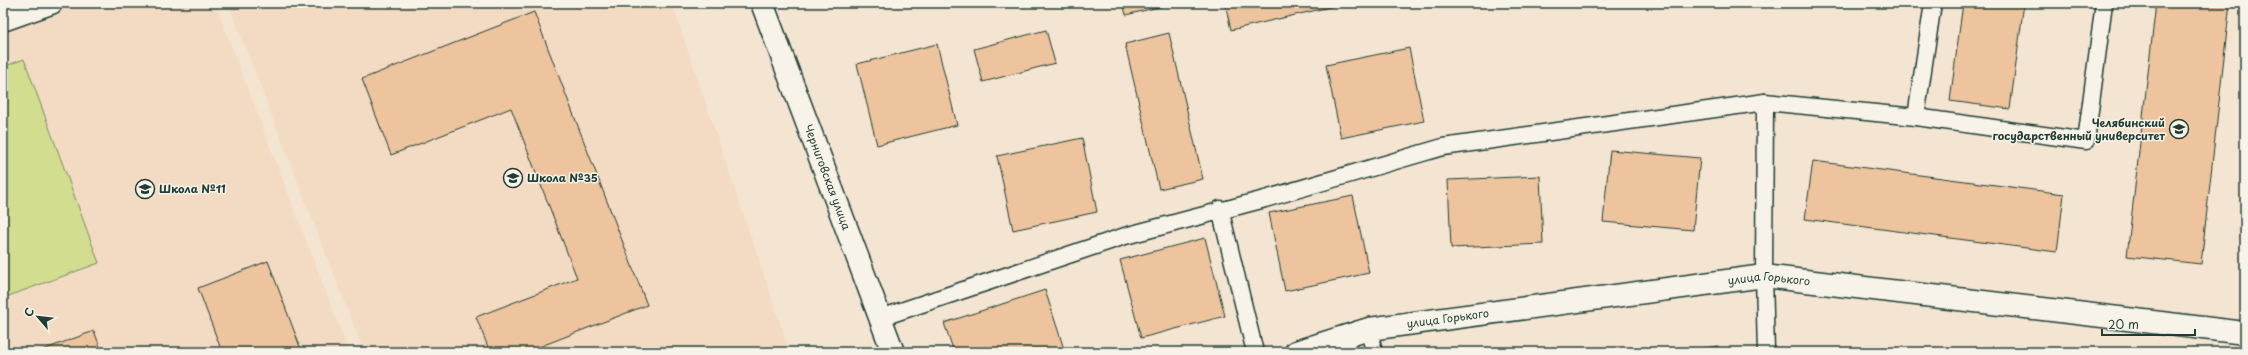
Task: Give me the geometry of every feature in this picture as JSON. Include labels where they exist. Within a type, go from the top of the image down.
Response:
[{"type":"street","points":[[3,20],[51,3]]},
{"type":"street","name":"Черниговская улица","points":[[762,3],[893,352]]},
{"type":"street","name":"улица Горького","points":[[1296,352],[1369,329],[1764,276],[2245,333]]},
{"type":"lane","points":[[1916,117],[1933,3]]},
{"type":"lane","points":[[880,318],[1125,236],[1220,209],[1265,199],[1443,147],[1765,102],[1916,117],[2086,141],[2104,3]]},
{"type":"lane","points":[[1765,102],[1764,276],[1766,352]]},
{"type":"lane","points":[[1220,209],[1255,352]]},
{"type":"lane","points":[[1369,329],[1374,352]]},
{"type":"shaded area","name":"Школа №11","points":[[68,3],[215,3],[349,352],[3,352],[3,27]]},
{"type":"shaded area","name":"Школа №35","points":[[228,3],[672,3],[790,352],[364,352]]},
{"type":"green space","points":[[24,59],[99,263],[3,298],[3,67]]},
{"type":"building","points":[[1123,3],[1166,3],[1167,5],[1126,15]]},
{"type":"building","points":[[1225,3],[1347,3],[1231,30]]},
{"type":"building","points":[[1963,3],[2024,3],[2010,109],[1950,101]]},
{"type":"building","name":"Челябинский государственный университет","points":[[2156,3],[2230,3],[2201,264],[2127,256]]},
{"type":"building","points":[[534,12],[647,305],[526,352],[490,352],[476,317],[577,278],[511,108],[391,155],[362,79]]},
{"type":"building","points":[[1046,30],[1055,63],[983,82],[974,49]]},
{"type":"building","points":[[1169,33],[1203,179],[1159,189],[1125,44]]},
{"type":"building","points":[[937,44],[957,125],[877,145],[857,64]]},
{"type":"building","points":[[1409,48],[1424,121],[1341,138],[1326,65]]},
{"type":"building","points":[[1082,138],[1097,212],[1013,230],[997,156]]},
{"type":"building","points":[[1610,150],[1700,158],[1693,230],[1603,222]]},
{"type":"building","points":[[1813,161],[2064,194],[2057,252],[1805,219]]},
{"type":"building","points":[[1540,176],[1543,244],[1451,248],[1448,180]]},
{"type":"building","points":[[1353,196],[1369,273],[1285,291],[1269,213]]},
{"type":"building","points":[[1205,238],[1225,316],[1141,338],[1120,260]]},
{"type":"building","points":[[268,261],[302,352],[222,352],[198,288]]},
{"type":"building","points":[[1045,290],[1065,352],[954,352],[944,323]]},
{"type":"building","points":[[94,331],[102,352],[37,352]]},
{"type":"building","points":[[1718,346],[1719,352],[1676,352]]},
{"type":"place","name":"Челябинский государственный университет","points":[[2179,129]]},
{"type":"place","name":"Школа №35","points":[[513,178]]},
{"type":"place","name":"Школа №11","points":[[145,189]]}]
